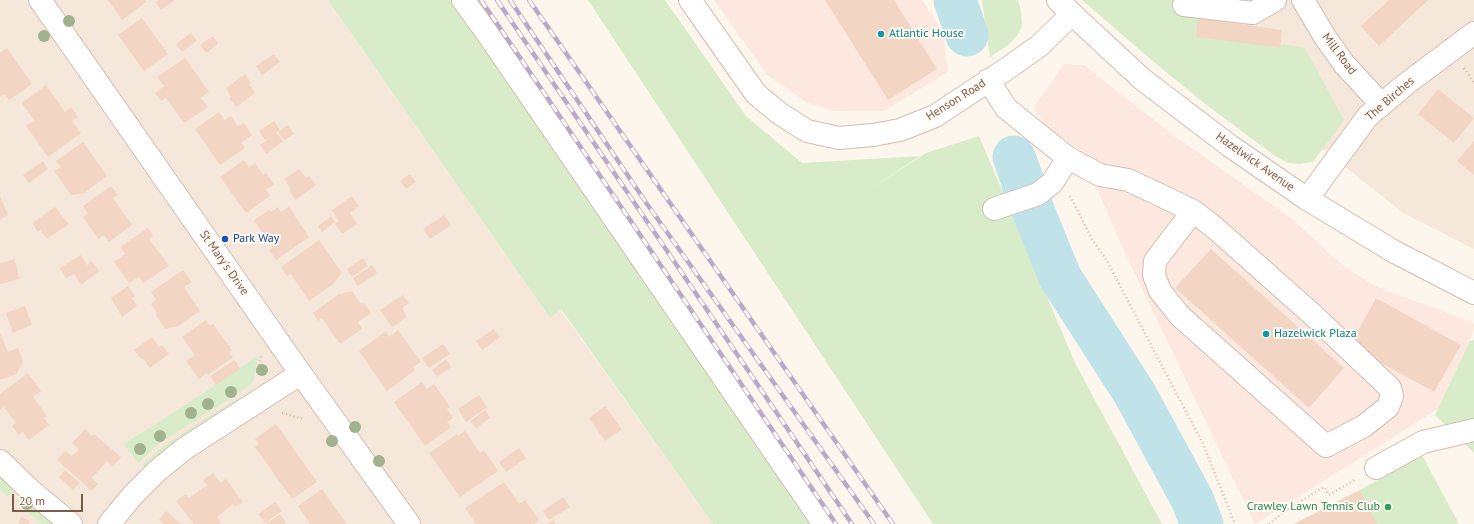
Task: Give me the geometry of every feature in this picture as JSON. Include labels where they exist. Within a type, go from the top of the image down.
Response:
[{"type":"street","name":"St Mary's Drive","points":[[40,0],[301,374],[409,524]]},
{"type":"street","points":[[463,0],[824,524]]},
{"type":"street","name":"Henson Road","points":[[690,0],[756,94],[778,113],[807,131],[839,138],[873,135],[900,130],[935,116],[1039,46],[1065,7]]},
{"type":"street","points":[[1184,5],[1253,13],[1275,0]]},
{"type":"street","name":"Mill Road","points":[[1302,0],[1344,64],[1381,104]]},
{"type":"street","name":"Hazelwick Avenue","points":[[1065,7],[1142,79],[1230,146],[1307,199],[1393,251],[1474,292]]},
{"type":"street","name":"The Birches","points":[[1307,199],[1368,116],[1381,104],[1474,33]]},
{"type":"street","points":[[988,80],[1006,108],[1068,158],[1100,175],[1128,180],[1193,211],[1215,228],[1308,310],[1390,388],[1392,396],[1388,407],[1364,426],[1326,446],[1180,316],[1160,292],[1154,275],[1155,261],[1193,211]]},
{"type":"street","points":[[994,209],[1038,194],[1052,183],[1068,158]]},
{"type":"street","points":[[108,524],[133,495],[157,471],[184,449],[301,374]]},
{"type":"street","points":[[1376,468],[1423,442],[1474,430]]},
{"type":"street","points":[[0,461],[30,490],[71,524]]},
{"type":"path","points":[[1070,195],[1092,239],[1107,261],[1203,444],[1235,524]]},
{"type":"path","points":[[1269,524],[1286,510],[1324,487],[1329,495],[1376,468]]},
{"type":"shaded area","points":[[0,0],[328,0],[550,318],[560,309],[713,524],[0,524]]},
{"type":"shaded area","points":[[714,0],[922,0],[943,33],[948,72],[884,111],[833,111],[806,102],[767,75]]},
{"type":"shaded area","points":[[1166,0],[1474,0],[1474,249],[1403,213],[1323,149]]},
{"type":"shaded area","points":[[1064,64],[1084,65],[1173,135],[1291,218],[1343,266],[1377,287],[1474,323],[1474,329],[1449,402],[1255,524],[1125,253],[1098,191],[1100,164],[1046,127],[1034,107]]},
{"type":"green space","points":[[328,0],[464,0],[824,524],[713,524],[561,309],[550,318]]},
{"type":"green space","points":[[588,0],[665,0],[746,116],[802,163],[920,156],[866,192],[926,153],[979,136],[1075,363],[1162,524],[933,524]]},
{"type":"green space","points":[[982,0],[1018,0],[1021,10],[1022,26],[1017,36],[1007,46],[990,57]]},
{"type":"green space","points":[[1082,0],[1178,0],[1199,16],[1201,24],[1278,46],[1283,44],[1305,48],[1344,120],[1313,162],[1299,164],[1288,163],[1275,156],[1204,103]]},
{"type":"green space","points":[[1474,340],[1474,453],[1435,415],[1470,341]]},
{"type":"green space","points":[[258,355],[252,384],[157,445],[138,463],[124,444],[216,385]]},
{"type":"green space","points":[[254,389],[257,393],[149,468],[142,465],[161,448],[190,428]]},
{"type":"green space","name":"Crawley Lawn Tennis Club","points":[[1422,455],[1459,524],[1294,524],[1360,490]]},
{"type":"green space","points":[[0,476],[14,489],[8,497],[0,489]]},
{"type":"green space","points":[[22,495],[57,524],[42,524],[16,502]]},
{"type":"building","points":[[108,0],[145,0],[146,2],[122,20]]},
{"type":"building","points":[[159,0],[175,0],[161,10],[156,2]]},
{"type":"building","name":"Atlantic House","points":[[825,0],[894,0],[937,69],[888,100]]},
{"type":"building","points":[[1389,0],[1428,0],[1379,46],[1361,26]]},
{"type":"building","points":[[142,18],[168,54],[144,71],[118,35]]},
{"type":"building","points":[[1198,18],[1282,30],[1280,48],[1196,37]]},
{"type":"building","points":[[191,33],[197,41],[182,52],[176,44]]},
{"type":"building","points":[[213,36],[218,44],[206,53],[200,45]]},
{"type":"building","points":[[7,48],[32,84],[9,100],[4,94],[0,97],[0,53]]},
{"type":"building","points":[[274,54],[280,62],[262,75],[256,66]]},
{"type":"building","points":[[185,58],[209,92],[201,98],[208,107],[184,123],[166,98],[161,101],[155,93],[164,86],[157,77]]},
{"type":"building","points":[[245,74],[255,93],[236,107],[229,98],[231,97],[226,88]]},
{"type":"building","points":[[46,85],[65,112],[71,107],[78,117],[72,121],[81,133],[48,157],[26,126],[34,120],[22,103]]},
{"type":"building","points":[[1438,89],[1474,118],[1454,143],[1418,114]]},
{"type":"building","points":[[219,112],[224,120],[231,116],[238,126],[244,123],[252,135],[241,143],[245,148],[220,165],[195,129]]},
{"type":"building","points":[[274,121],[280,130],[276,132],[283,141],[266,154],[260,145],[271,137],[265,140],[259,131]]},
{"type":"building","points":[[288,125],[294,134],[284,140],[278,132]]},
{"type":"building","points":[[1474,141],[1474,175],[1457,161]]},
{"type":"building","points":[[83,142],[107,176],[84,193],[71,195],[54,171],[61,167],[56,161]]},
{"type":"building","points":[[244,160],[249,167],[255,163],[263,175],[266,173],[274,184],[266,190],[270,196],[246,213],[220,177]]},
{"type":"building","points":[[43,161],[48,169],[29,183],[23,175]]},
{"type":"building","points":[[299,169],[306,178],[309,176],[316,185],[295,200],[289,190],[291,189],[284,179]]},
{"type":"building","points":[[410,174],[416,182],[406,189],[400,181]]},
{"type":"building","points":[[111,186],[118,195],[113,198],[132,225],[109,242],[104,235],[98,239],[83,217],[88,213],[83,206]]},
{"type":"building","points":[[0,196],[8,215],[0,219]]},
{"type":"building","points":[[352,196],[359,206],[350,213],[357,224],[342,234],[335,224],[339,221],[332,210]]},
{"type":"building","points":[[55,207],[69,224],[47,239],[40,230],[38,232],[32,223]]},
{"type":"building","points":[[278,207],[281,212],[289,207],[309,237],[276,260],[269,250],[273,247],[254,220],[269,210],[271,212]]},
{"type":"building","points":[[444,215],[451,225],[430,239],[423,229]]},
{"type":"building","points":[[331,216],[335,222],[322,232],[318,226]]},
{"type":"building","points":[[148,228],[153,236],[149,239],[169,266],[143,283],[139,277],[129,283],[114,262],[125,254],[120,247]]},
{"type":"building","points":[[319,240],[342,273],[333,284],[309,301],[291,274],[287,276],[281,267]]},
{"type":"building","name":"Hazelwick Plaza","points":[[1211,249],[1344,368],[1309,408],[1175,288]]},
{"type":"building","points":[[81,255],[87,265],[92,261],[99,271],[81,285],[74,274],[66,278],[60,268]]},
{"type":"building","points":[[363,258],[368,266],[352,277],[347,269]]},
{"type":"building","points":[[15,259],[19,279],[0,284],[0,263]]},
{"type":"building","points":[[372,265],[377,273],[358,286],[353,278]]},
{"type":"building","points":[[183,270],[192,282],[184,287],[200,311],[178,326],[165,329],[151,304],[156,300],[151,292]]},
{"type":"building","points":[[128,286],[135,296],[132,298],[137,306],[122,317],[111,298]]},
{"type":"building","points":[[352,291],[361,304],[364,303],[371,313],[358,322],[362,329],[340,344],[322,318],[318,321],[313,313],[339,294]]},
{"type":"building","points":[[403,295],[409,303],[402,308],[407,317],[392,327],[380,310]]},
{"type":"building","name":"Hazelwick Plaza","points":[[1376,298],[1461,345],[1434,392],[1350,346]]},
{"type":"building","points":[[25,306],[32,325],[13,333],[6,313]]},
{"type":"building","points":[[206,320],[210,326],[213,324],[232,350],[229,352],[233,357],[208,375],[207,373],[199,379],[186,361],[195,355],[182,337]]},
{"type":"building","points":[[494,329],[500,337],[482,350],[476,341]]},
{"type":"building","points":[[398,330],[421,362],[413,367],[415,370],[387,391],[359,351],[386,331],[389,337]]},
{"type":"building","points":[[0,333],[8,352],[18,348],[23,361],[17,374],[0,380]]},
{"type":"building","points":[[152,337],[159,347],[162,345],[169,354],[150,368],[143,358],[141,359],[134,350]]},
{"type":"building","points":[[443,344],[450,354],[429,368],[422,358]]},
{"type":"building","points":[[446,359],[451,367],[437,377],[432,370]]},
{"type":"building","points":[[235,360],[240,369],[216,385],[210,376]]},
{"type":"building","points":[[28,373],[41,391],[33,397],[47,416],[44,418],[49,425],[29,440],[23,432],[19,435],[12,426],[16,423],[4,407],[0,410],[0,394]]},
{"type":"building","points":[[422,382],[427,389],[434,384],[450,407],[447,409],[453,418],[447,422],[451,427],[425,446],[394,402]]},
{"type":"building","points":[[479,395],[487,407],[466,422],[458,409]]},
{"type":"building","points":[[605,406],[622,429],[605,441],[589,418]]},
{"type":"building","points":[[485,410],[490,418],[476,428],[470,421]]},
{"type":"building","points":[[276,424],[317,482],[292,499],[255,447],[259,444],[255,439]]},
{"type":"building","points":[[85,429],[92,436],[94,434],[121,457],[113,466],[107,461],[92,478],[98,484],[92,491],[57,460],[65,451],[72,456],[79,449],[72,443]]},
{"type":"building","points":[[465,431],[480,453],[484,450],[498,471],[460,497],[429,453],[457,434],[458,436]]},
{"type":"building","points":[[519,448],[526,458],[506,472],[499,462]]},
{"type":"building","points":[[65,470],[80,483],[73,490],[59,477]]},
{"type":"building","points":[[213,473],[220,483],[226,479],[243,502],[235,507],[233,504],[217,517],[221,523],[220,524],[194,524],[176,501],[186,494],[189,498],[207,485],[203,480]]},
{"type":"building","points":[[504,482],[519,504],[525,500],[539,520],[534,524],[476,524],[465,508]]},
{"type":"building","points":[[322,489],[347,524],[310,524],[298,506]]},
{"type":"building","name":"Crawley Lawn Tennis Club","points":[[1360,490],[1377,524],[1294,524]]},
{"type":"building","points":[[563,497],[570,507],[549,520],[543,511]]},
{"type":"building","points":[[275,502],[282,511],[265,523],[258,514]]},
{"type":"building","points":[[166,511],[181,524],[162,524],[163,523],[159,520]]},
{"type":"building","points":[[280,514],[287,524],[266,524]]},
{"type":"building","points":[[22,517],[30,521],[28,524],[18,524]]},
{"type":"building","points":[[553,520],[556,524],[547,524]]},
{"type":"waterway","points":[[955,0],[967,35]]},
{"type":"waterway","points":[[1014,157],[1024,188],[1060,277],[1135,394],[1192,499],[1202,524]]},
{"type":"railway","points":[[481,0],[836,524]]},
{"type":"railway","points":[[497,0],[852,524]]},
{"type":"railway","points":[[510,0],[647,204],[874,524]]},
{"type":"railway","points":[[529,0],[893,524]]},
{"type":"place","name":"Atlantic House","points":[[881,34]]},
{"type":"place","name":"Park Way","points":[[225,239]]},
{"type":"place","name":"Hazelwick Plaza","points":[[1266,334]]},
{"type":"place","name":"Crawley Lawn Tennis Club","points":[[1388,507]]}]
